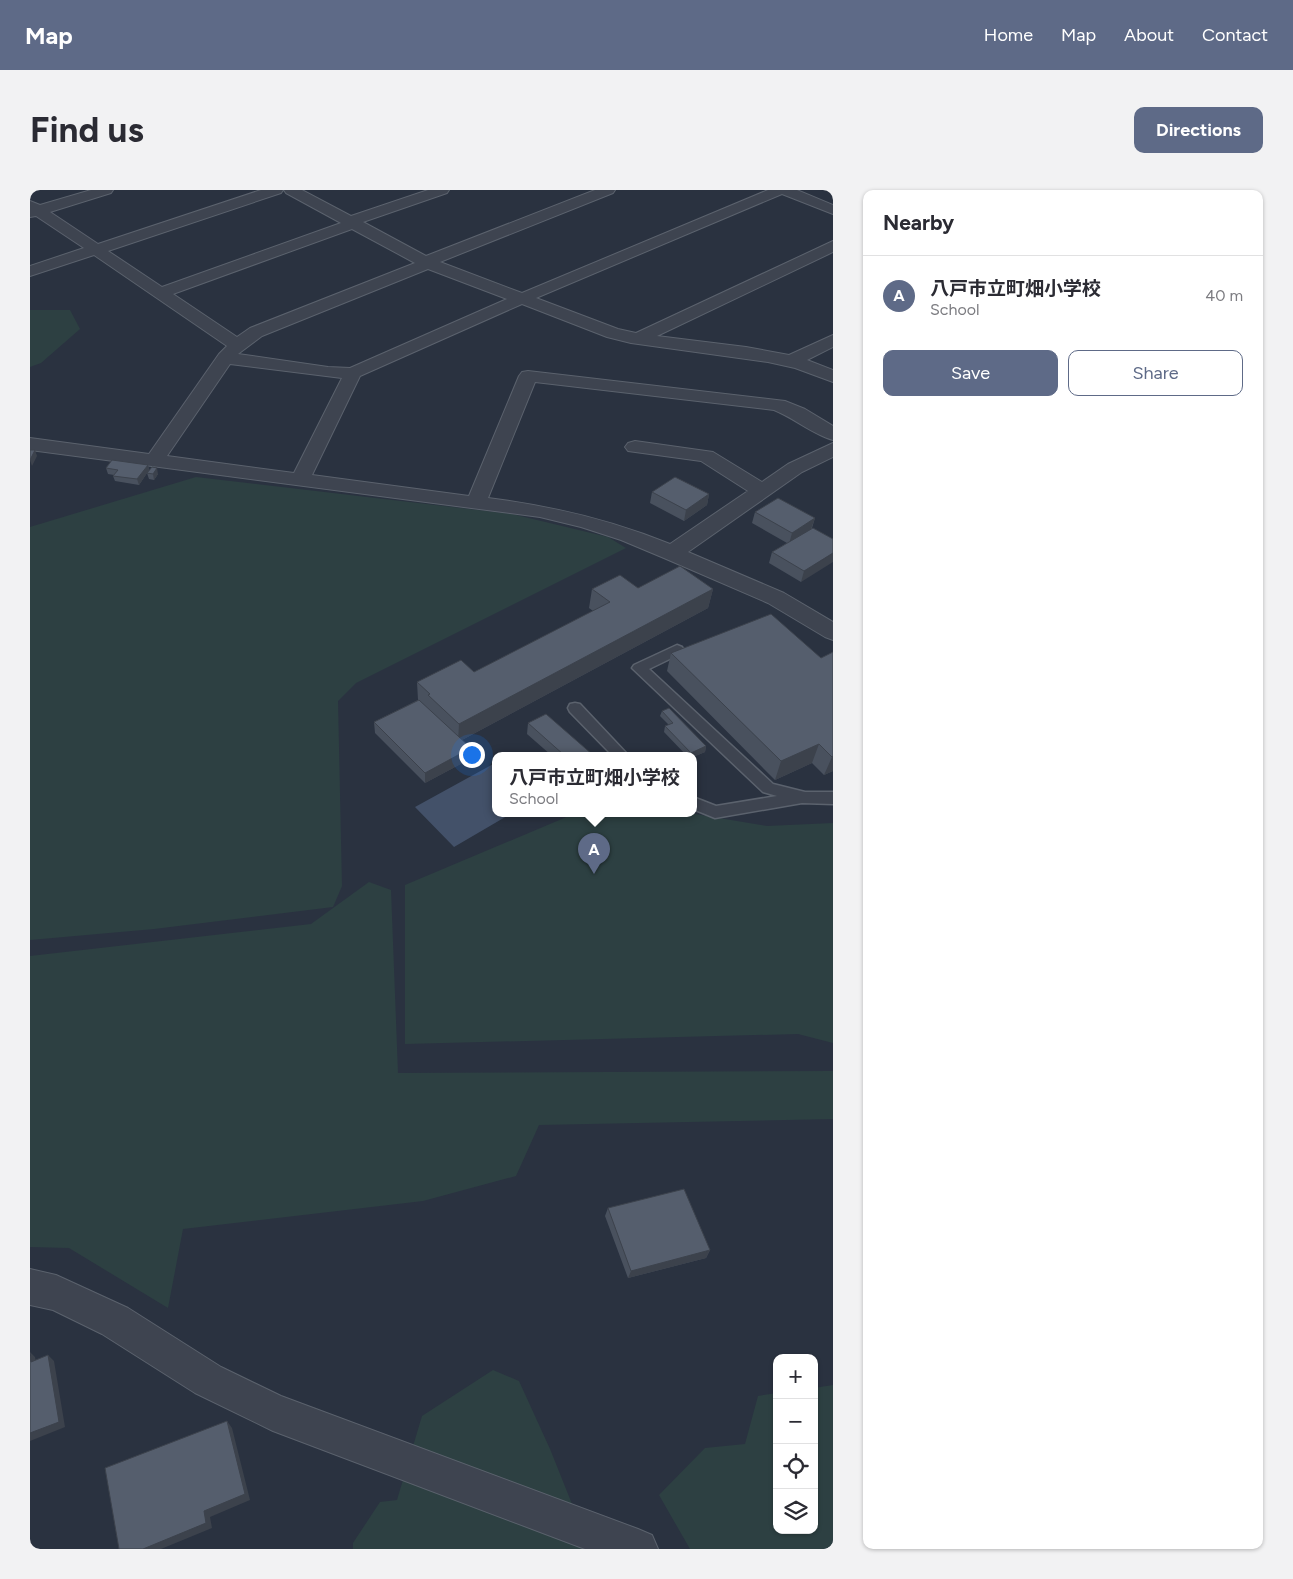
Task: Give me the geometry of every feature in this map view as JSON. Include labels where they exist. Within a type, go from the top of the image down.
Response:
[{"type":"street","points":[[33,210],[106,190]]},
{"type":"street","points":[[30,271],[276,190]]},
{"type":"street","points":[[291,190],[426,262],[613,334],[637,339],[725,348],[792,361],[833,377]]},
{"type":"street","points":[[161,293],[442,190]]},
{"type":"street","points":[[571,190],[589,198]]},
{"type":"street","points":[[155,460],[225,358],[237,345],[256,332],[608,190]]},
{"type":"street","points":[[225,358],[328,372],[353,373],[523,298],[780,190]]},
{"type":"street","points":[[784,190],[833,210]]},
{"type":"street","points":[[33,210],[237,345]]},
{"type":"street","points":[[637,339],[833,246]]},
{"type":"street","points":[[792,361],[833,340]]},
{"type":"street","points":[[300,478],[353,373]]},
{"type":"street","points":[[477,501],[528,376],[778,405],[798,413],[833,434]]},
{"type":"street","points":[[30,444],[477,501],[540,511],[587,522],[628,535],[776,598],[833,632]]},
{"type":"street","points":[[635,447],[706,456],[761,490]]},
{"type":"street","points":[[672,553],[794,468],[833,449]]},
{"type":"street","points":[[30,1287],[56,1293],[116,1322],[208,1380],[273,1412],[638,1549]]},
{"type":"lane","points":[[677,650],[639,668],[768,788],[805,798]]},
{"type":"lane","points":[[575,708],[618,752]]},
{"type":"lane","points":[[697,805],[715,812],[805,798],[833,798]]},
{"type":"shaded area","points":[[30,310],[70,310],[80,329],[41,363],[30,367]]},
{"type":"shaded area","points":[[196,477],[512,514],[608,537],[626,548],[356,683],[338,701],[342,886],[333,907],[154,929],[30,940],[30,527]]},
{"type":"shaded area","points":[[697,814],[767,826],[833,823],[833,1043],[798,1034],[405,1044],[405,885],[566,817],[697,817]]},
{"type":"shaded area","points":[[369,882],[391,890],[398,1073],[833,1071],[833,1119],[539,1125],[516,1176],[423,1201],[183,1229],[168,1308],[69,1248],[30,1247],[30,956],[311,924]]},
{"type":"shaded area","points":[[493,1370],[519,1381],[550,1449],[590,1549],[353,1549],[353,1543],[380,1502],[397,1500],[422,1416]]},
{"type":"shaded area","points":[[833,1385],[833,1549],[690,1549],[659,1495],[705,1448],[745,1444],[758,1396],[773,1394],[773,1534],[818,1534],[818,1387]]},
{"type":"water","points":[[492,765],[492,817],[505,817],[454,847],[415,807]]},
{"type":"building","points":[[30,450],[35,450],[30,460]]},
{"type":"building","points":[[112,460],[148,465],[137,479],[113,476],[118,470],[106,468]]},
{"type":"building","points":[[152,467],[157,468],[153,474],[147,473]]},
{"type":"building","points":[[675,477],[709,494],[686,510],[652,492]]},
{"type":"building","points":[[778,498],[815,518],[792,533],[755,512]]},
{"type":"building","points":[[813,528],[833,539],[833,553],[804,571],[772,552]]},
{"type":"building","points":[[680,566],[713,589],[459,724],[417,682],[461,660],[474,672],[610,602],[592,589],[620,575],[638,588]]},
{"type":"building","points":[[771,614],[821,658],[833,652],[832,757],[819,744],[781,761],[671,653]]},
{"type":"building","points":[[419,700],[471,748],[425,773],[374,722]]},
{"type":"building","points":[[669,708],[706,746],[690,752],[665,726],[673,723],[662,711]]},
{"type":"building","points":[[546,714],[590,752],[561,752],[528,723]]},
{"type":"building","points":[[684,1189],[710,1250],[631,1271],[608,1208]]},
{"type":"building","points":[[48,1355],[59,1422],[30,1433],[30,1356],[31,1362]]},
{"type":"building","points":[[227,1421],[245,1494],[204,1511],[206,1523],[143,1549],[119,1549],[105,1468]]},
{"type":"place","name":"八戸市立町畑小学校","points":[[594,874]]}]
